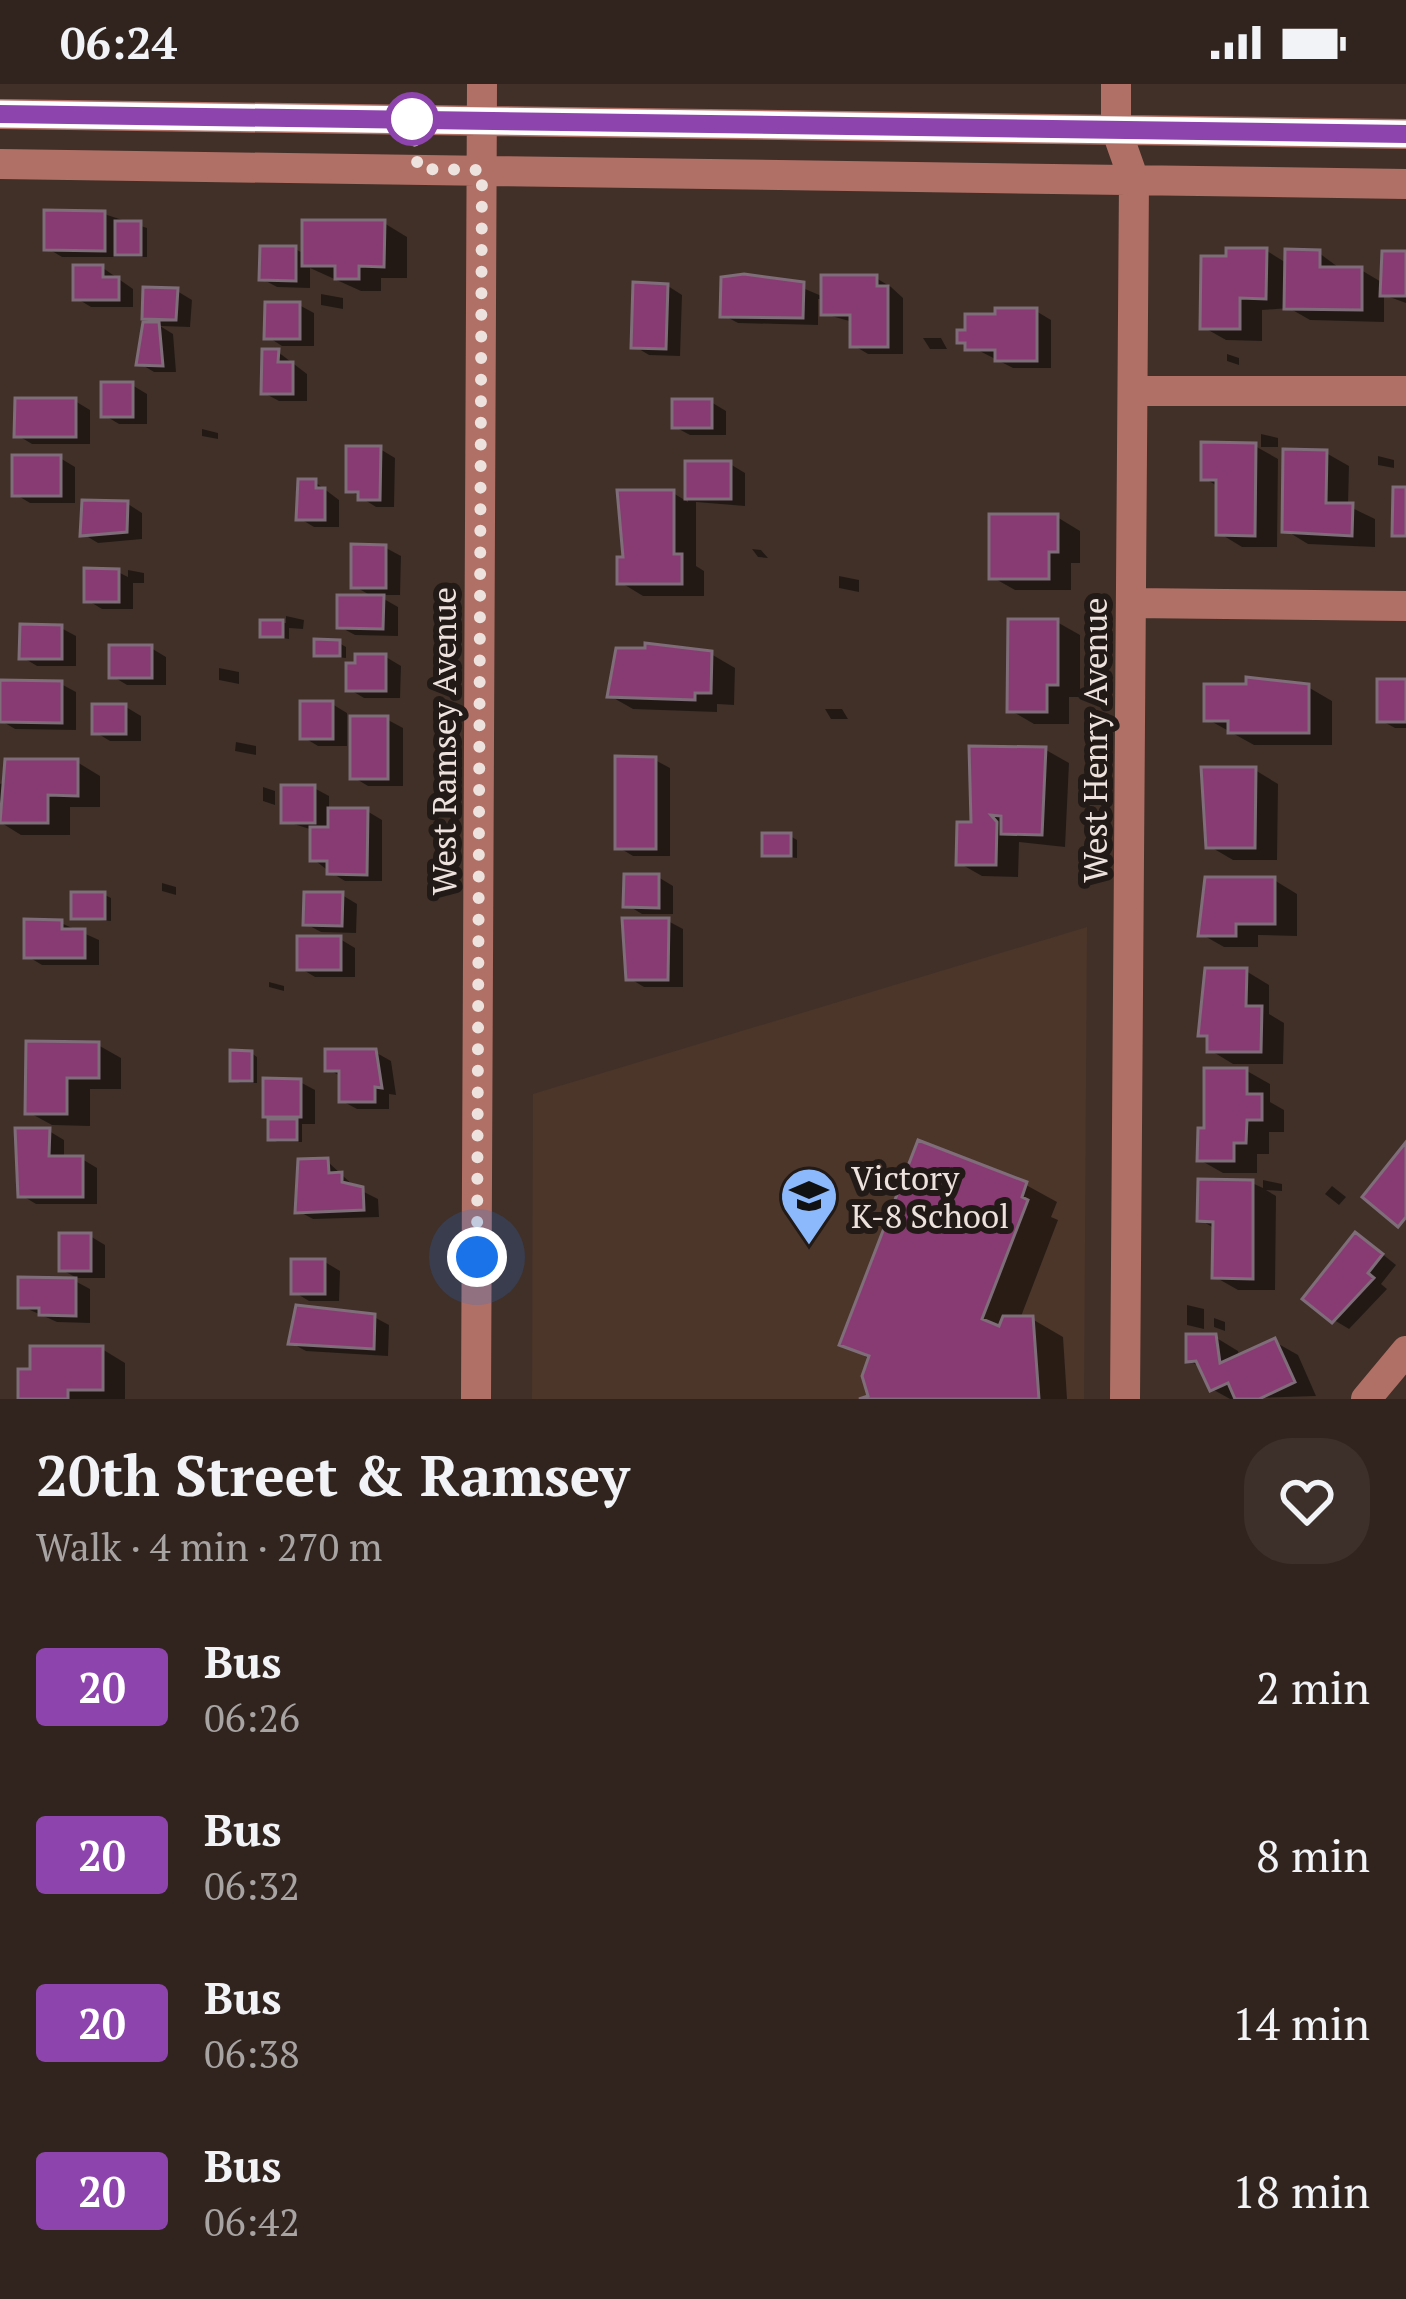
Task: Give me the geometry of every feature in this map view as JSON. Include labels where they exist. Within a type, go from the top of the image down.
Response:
[{"type":"street","name":"West Ramsey Avenue","points":[[476,1399],[482,84]]},
{"type":"street","name":"West Henry Avenue","points":[[1116,84],[1116,129],[1134,180],[1125,1399]]},
{"type":"street","points":[[0,114],[1406,134]]},
{"type":"street","points":[[272,117],[272,167]]},
{"type":"street","points":[[691,124],[691,173]]},
{"type":"street","points":[[0,164],[1406,184]]},
{"type":"street","points":[[1133,391],[1406,391]]},
{"type":"street","points":[[1132,602],[1406,606]]},
{"type":"street","points":[[1366,1399],[1406,1351]]},
{"type":"shaded area","name":"Victory K-8 School","points":[[1087,927],[1084,1399],[532,1399],[533,1094]]},
{"type":"building","points":[[44,210],[105,211],[105,251],[44,250]]},
{"type":"building","points":[[302,220],[385,220],[384,267],[359,266],[359,279],[335,279],[335,266],[302,266]]},
{"type":"building","points":[[115,221],[141,221],[141,255],[115,255]]},
{"type":"building","points":[[260,246],[296,246],[296,281],[259,280]]},
{"type":"building","points":[[1226,248],[1267,248],[1266,299],[1240,298],[1240,329],[1200,329],[1201,256],[1226,256]]},
{"type":"building","points":[[1285,249],[1320,250],[1320,267],[1362,267],[1362,310],[1284,309]]},
{"type":"building","points":[[1382,251],[1406,251],[1406,296],[1380,296]]},
{"type":"building","points":[[73,265],[103,265],[103,277],[119,277],[119,300],[73,300]]},
{"type":"building","points":[[744,274],[804,282],[803,318],[720,317],[721,277]]},
{"type":"building","points":[[821,275],[877,275],[877,286],[888,286],[888,347],[850,347],[850,315],[821,315]]},
{"type":"building","points":[[633,282],[668,284],[666,349],[631,348]]},
{"type":"building","points":[[143,287],[178,288],[176,320],[142,319]]},
{"type":"building","points":[[265,302],[300,302],[300,339],[264,339]]},
{"type":"building","points":[[995,308],[1037,308],[1037,361],[995,361],[995,350],[965,350],[965,343],[957,343],[957,330],[965,330],[965,314],[995,314]]},
{"type":"building","points":[[143,322],[159,322],[163,366],[136,365]]},
{"type":"building","points":[[262,349],[279,349],[278,362],[293,362],[293,394],[261,394]]},
{"type":"building","points":[[101,382],[133,382],[133,417],[101,417]]},
{"type":"building","points":[[15,398],[76,398],[76,437],[14,437]]},
{"type":"building","points":[[672,399],[712,399],[712,428],[672,428]]},
{"type":"building","points":[[1201,442],[1256,443],[1255,536],[1216,535],[1216,480],[1201,480]]},
{"type":"building","points":[[346,446],[381,446],[380,500],[358,500],[358,492],[346,492]]},
{"type":"building","points":[[1283,449],[1327,450],[1326,503],[1353,503],[1352,536],[1282,532]]},
{"type":"building","points":[[12,455],[61,455],[61,496],[12,496]]},
{"type":"building","points":[[685,461],[731,461],[731,499],[685,499]]},
{"type":"building","points":[[298,479],[316,479],[316,488],[325,488],[325,520],[296,520]]},
{"type":"building","points":[[1393,487],[1406,487],[1406,536],[1392,536]]},
{"type":"building","points":[[617,490],[674,490],[674,554],[682,554],[682,584],[617,584],[617,557],[623,557]]},
{"type":"building","points":[[82,500],[128,501],[127,532],[80,536]]},
{"type":"building","points":[[989,514],[1058,514],[1058,552],[1049,552],[1049,579],[989,579]]},
{"type":"building","points":[[351,544],[386,545],[386,588],[351,588]]},
{"type":"building","points":[[84,568],[119,569],[119,602],[84,602]]},
{"type":"building","points":[[337,595],[384,595],[383,629],[337,628]]},
{"type":"building","points":[[1008,619],[1058,619],[1058,685],[1047,685],[1047,712],[1007,712]]},
{"type":"building","points":[[260,620],[283,620],[283,637],[260,637]]},
{"type":"building","points":[[20,624],[62,625],[62,659],[19,659]]},
{"type":"building","points":[[314,639],[340,640],[340,656],[314,656]]},
{"type":"building","points":[[645,643],[712,651],[711,693],[695,693],[695,700],[607,697],[616,648],[645,648]]},
{"type":"building","points":[[109,645],[152,645],[152,678],[109,678]]},
{"type":"building","points":[[355,654],[386,654],[386,691],[346,691],[346,663],[355,663]]},
{"type":"building","points":[[1246,677],[1309,684],[1309,733],[1228,733],[1228,721],[1204,721],[1204,684],[1246,684]]},
{"type":"building","points":[[1377,679],[1406,679],[1406,722],[1377,722]]},
{"type":"building","points":[[0,680],[62,681],[62,723],[0,722]]},
{"type":"building","points":[[300,701],[333,701],[333,739],[300,739]]},
{"type":"building","points":[[92,704],[126,704],[126,734],[92,734]]},
{"type":"building","points":[[350,716],[388,716],[388,779],[350,779]]},
{"type":"building","points":[[969,746],[1046,747],[1042,835],[1001,834],[1001,816],[991,815],[997,822],[996,865],[956,865],[957,822],[971,822]]},
{"type":"building","points":[[615,756],[656,757],[656,849],[615,849]]},
{"type":"building","points":[[5,759],[78,759],[78,796],[48,795],[48,823],[0,823]]},
{"type":"building","points":[[1201,767],[1256,767],[1255,848],[1206,848]]},
{"type":"building","points":[[281,785],[315,785],[315,823],[281,823]]},
{"type":"building","points":[[328,808],[368,808],[367,875],[327,874],[327,861],[310,861],[310,827],[328,827]]},
{"type":"building","points":[[762,833],[791,833],[791,856],[762,856]]},
{"type":"building","points":[[624,874],[659,874],[659,908],[623,907]]},
{"type":"building","points":[[1205,877],[1275,877],[1275,924],[1236,924],[1236,936],[1198,936]]},
{"type":"building","points":[[71,892],[105,892],[105,919],[71,919]]},
{"type":"building","points":[[304,892],[343,892],[342,926],[303,925]]},
{"type":"building","points":[[622,918],[669,918],[668,980],[626,980]]},
{"type":"building","points":[[24,919],[62,920],[62,929],[85,929],[85,958],[24,958]]},
{"type":"building","points":[[297,936],[341,936],[341,970],[297,970]]},
{"type":"building","points":[[1205,968],[1247,968],[1246,1006],[1262,1006],[1261,1052],[1207,1052],[1207,1036],[1198,1036]]},
{"type":"building","points":[[26,1041],[99,1042],[99,1078],[67,1078],[67,1114],[25,1114]]},
{"type":"building","points":[[325,1049],[376,1049],[382,1088],[375,1087],[375,1102],[339,1102],[339,1071],[325,1071]]},
{"type":"building","points":[[230,1050],[252,1051],[252,1081],[230,1081]]},
{"type":"building","points":[[1204,1068],[1247,1068],[1247,1094],[1262,1094],[1262,1120],[1247,1120],[1246,1143],[1234,1143],[1234,1161],[1197,1161],[1198,1128],[1204,1128]]},
{"type":"building","points":[[263,1078],[301,1079],[301,1117],[263,1117]]},
{"type":"building","points":[[268,1119],[297,1119],[297,1140],[268,1140]]},
{"type":"building","points":[[15,1128],[50,1128],[49,1156],[83,1156],[83,1197],[18,1197]]},
{"type":"building","points":[[918,1140],[1027,1182],[1022,1197],[1028,1200],[982,1319],[999,1326],[1003,1316],[1033,1316],[1039,1399],[859,1399],[868,1396],[862,1376],[869,1356],[839,1345]]},
{"type":"building","points":[[1406,1142],[1406,1217],[1398,1227],[1362,1197]]},
{"type":"building","points":[[328,1158],[329,1173],[342,1172],[342,1182],[363,1187],[364,1210],[295,1213],[298,1159]]},
{"type":"building","points":[[1198,1179],[1253,1180],[1253,1279],[1212,1278],[1213,1222],[1197,1221]]},
{"type":"building","points":[[1355,1232],[1383,1254],[1368,1273],[1374,1278],[1332,1323],[1302,1299]]},
{"type":"building","points":[[59,1233],[91,1233],[91,1271],[59,1271]]},
{"type":"building","points":[[291,1259],[325,1259],[325,1294],[291,1294]]},
{"type":"building","points":[[18,1277],[76,1278],[76,1316],[39,1315],[39,1308],[18,1308]]},
{"type":"building","points":[[296,1305],[375,1314],[374,1349],[288,1344]]},
{"type":"building","points":[[1186,1334],[1216,1334],[1220,1363],[1275,1338],[1295,1382],[1259,1399],[1235,1399],[1228,1383],[1210,1391],[1196,1361],[1186,1362]]},
{"type":"building","points":[[30,1346],[103,1346],[103,1390],[68,1390],[68,1399],[18,1399],[18,1369],[30,1369]]},
{"type":"bus line","name":"20","points":[[0,114],[1406,134]]},
{"type":"place","name":"Victory K-8 School","points":[[809,1247]]},
{"type":"route","points":[[412,119],[418,169],[482,170],[477,1257]]}]
